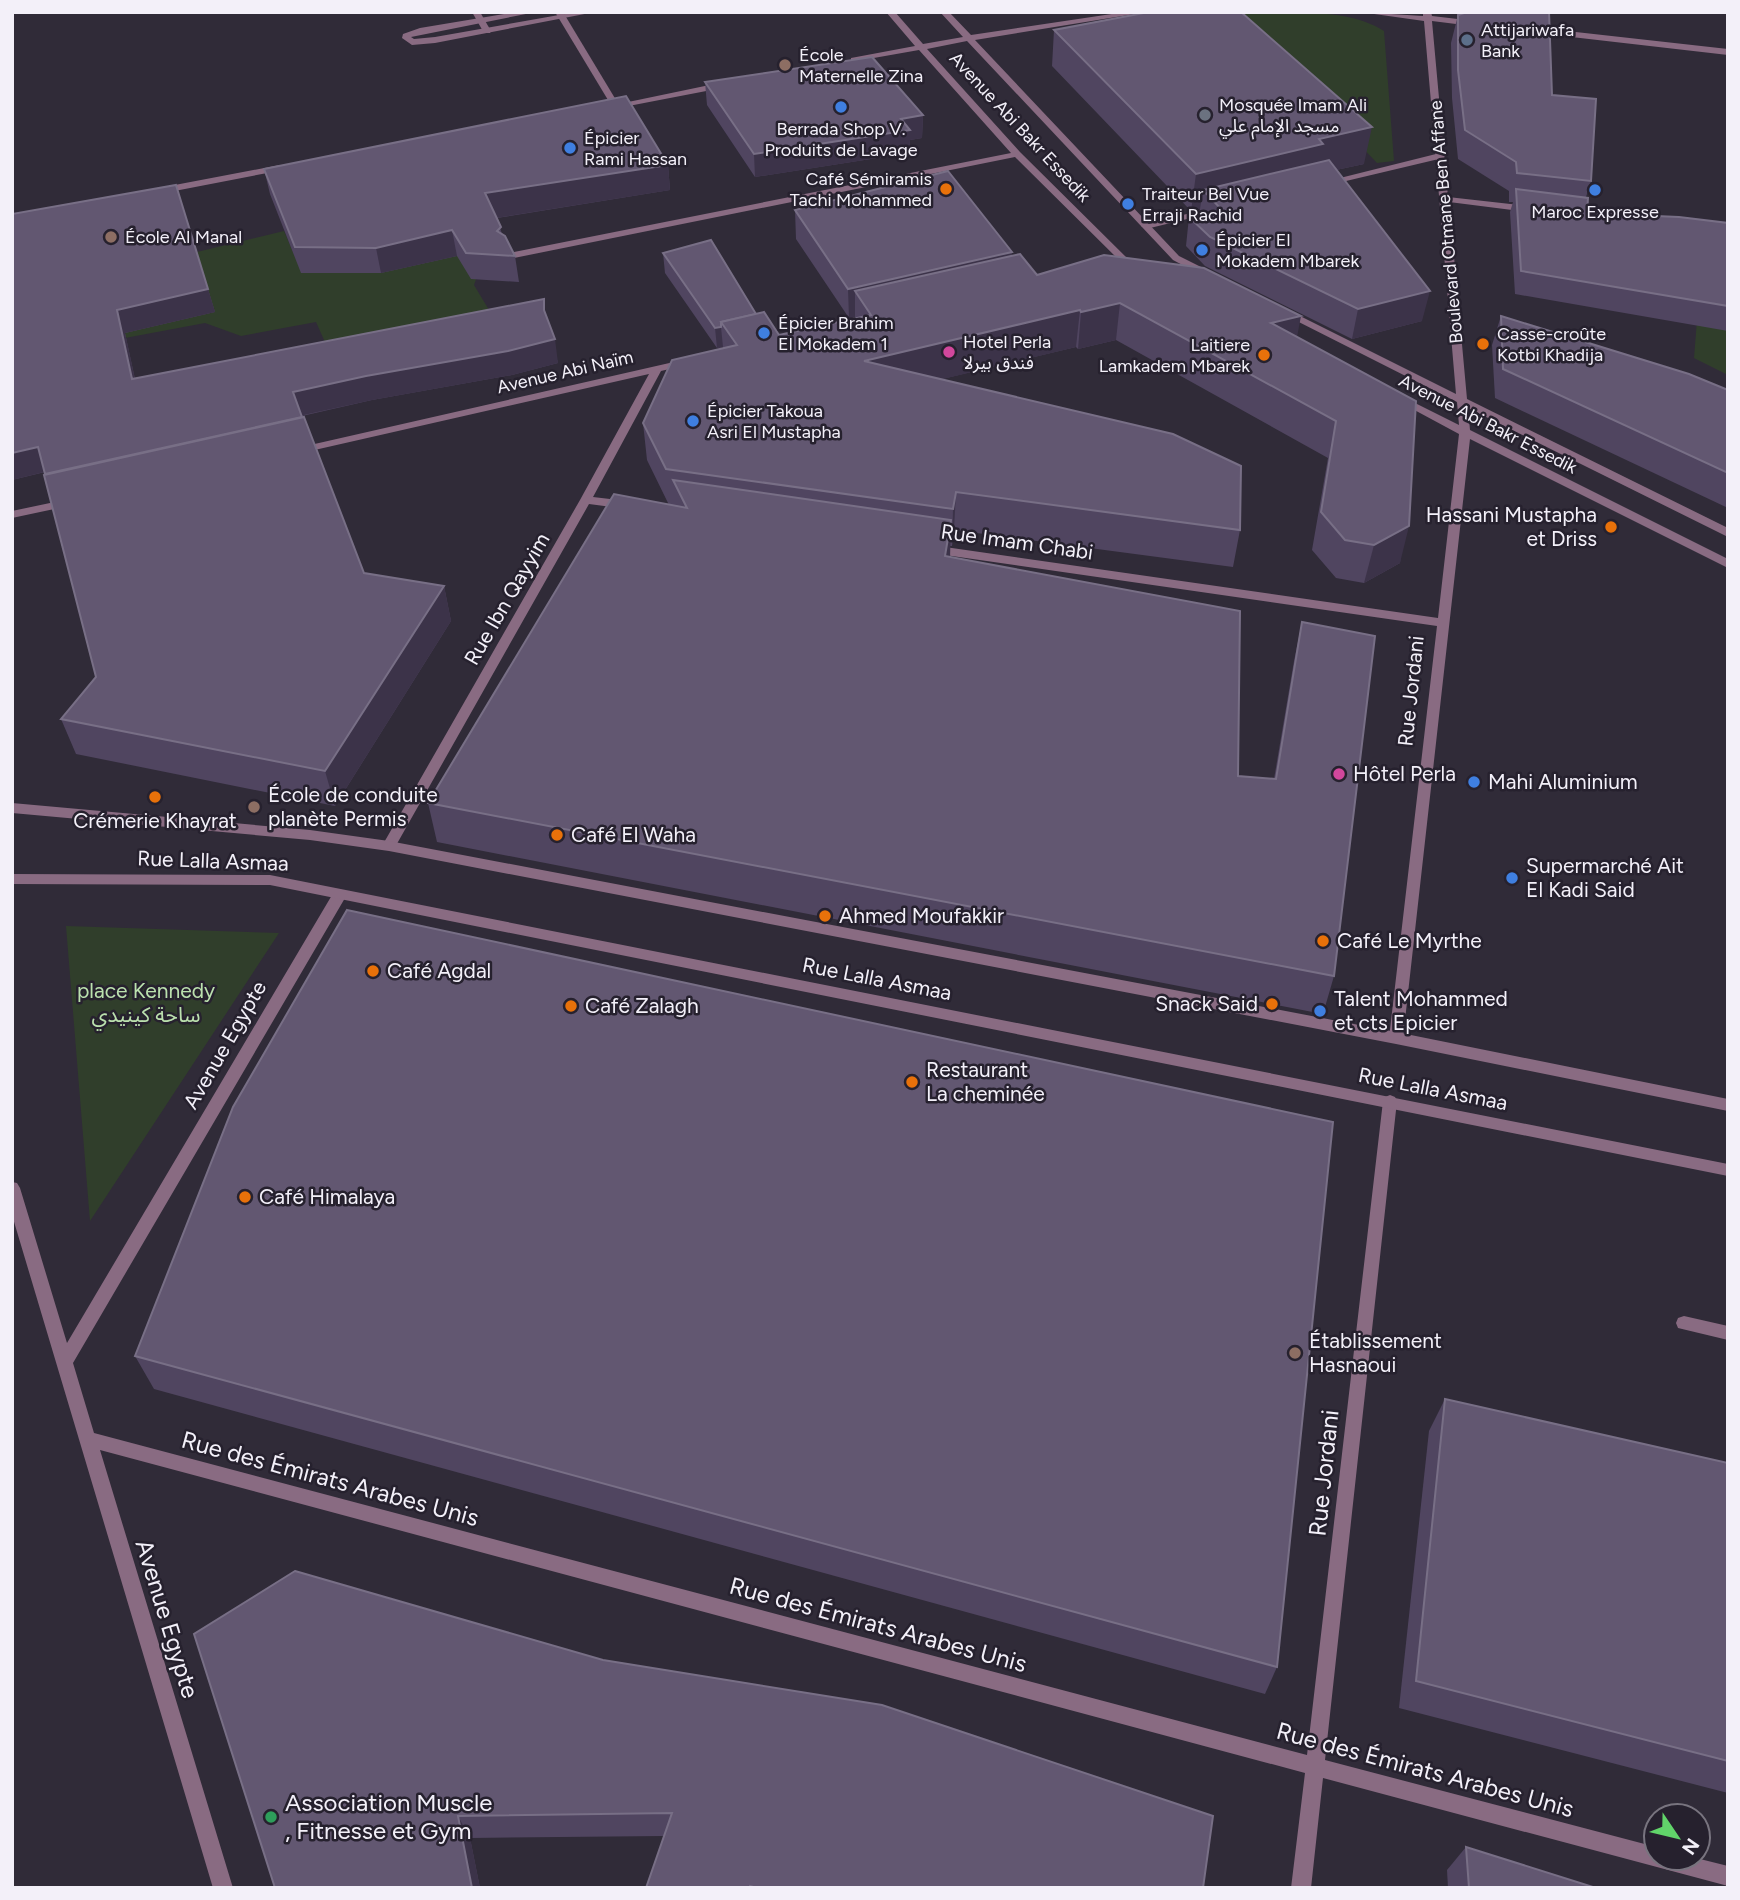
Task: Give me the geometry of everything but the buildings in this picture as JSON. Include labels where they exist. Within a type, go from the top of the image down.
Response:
[{"type":"street","points":[[476,12],[487,31]]},
{"type":"street","points":[[532,12],[405,37],[412,42],[421,41],[487,31],[560,15],[591,12]]},
{"type":"street","name":"Avenue Abi Bakr Essedik","points":[[890,12],[1017,154],[1125,261],[1149,274]]},
{"type":"street","name":"Avenue Abi Bakr Essedik","points":[[944,12],[1176,258],[1223,282]]},
{"type":"street","points":[[842,63],[969,38],[1143,12]]},
{"type":"street","points":[[1364,12],[1427,15],[1482,24]]},
{"type":"street","points":[[560,15],[615,106]]},
{"type":"street","name":"Boulevard Otmane Ben Affane","points":[[1427,15],[1465,432]]},
{"type":"street","points":[[1523,29],[1728,52]]},
{"type":"street","points":[[601,108],[735,83]]},
{"type":"street","points":[[509,256],[1017,154]]},
{"type":"street","points":[[1320,185],[1440,156]]},
{"type":"street","points":[[149,192],[286,167]]},
{"type":"street","points":[[1444,199],[1538,210]]},
{"type":"street","points":[[1146,226],[1226,207]]},
{"type":"street","points":[[1111,264],[1125,261]]},
{"type":"street","name":"Avenue Abi Bakr Essedik","points":[[1271,306],[1728,533]]},
{"type":"street","name":"Avenue Abi Naïm","points":[[281,455],[697,360]]},
{"type":"street","name":"Rue Ibn Qayyim","points":[[389,846],[586,499],[656,369]]},
{"type":"street","name":"Avenue Abi Bakr Essedik","points":[[1392,396],[1728,564]]},
{"type":"street","name":"Rue Jordani","points":[[1396,1038],[1465,432]]},
{"type":"street","points":[[586,499],[642,508]]},
{"type":"street","points":[[12,515],[79,500]]},
{"type":"street","name":"Rue Imam Chabi","points":[[918,547],[1442,623]]},
{"type":"street","name":"Rue Lalla Asmaa","points":[[12,808],[310,835],[389,846],[1396,1038],[1728,1105]]},
{"type":"street","name":"Rue Lalla Asmaa","points":[[12,878],[270,880],[1728,1170]]},
{"type":"street","name":"Avenue Egypte","points":[[64,1363],[340,894]]},
{"type":"street","name":"Rue Jordani","points":[[1317,1767],[1390,1101]]},
{"type":"street","name":"Avenue Egypte","points":[[12,1188],[223,1888]]},
{"type":"street","points":[[1684,1323],[1728,1333]]},
{"type":"street","name":"Rue des Émirats Arabes Unis","points":[[86,1439],[1642,1854]]},
{"type":"street","points":[[1301,1888],[1317,1767]]},
{"type":"green space","points":[[1241,14],[1333,15],[1369,23],[1384,31],[1394,161],[1377,163],[1293,75]]},
{"type":"green space","points":[[284,231],[300,268],[487,249],[474,285],[495,320],[329,351],[316,322],[241,336],[205,323],[61,350],[12,284],[197,252]]},
{"type":"green space","points":[[1728,319],[1728,375],[1694,358],[1697,320]]},
{"type":"green space","name":"place Kennedy ساحة كينيدي","points":[[66,926],[279,933],[90,1221]]},
{"type":"place","name":"Attijariwafa Bank","points":[[1467,40]]},
{"type":"place","name":"École Maternelle Zina","points":[[785,65]]},
{"type":"place","name":"Berrada Shop V. Produits de Lavage","points":[[841,107]]},
{"type":"place","name":"Mosquée Imam Ali مسجد الإمام علي","points":[[1205,115]]},
{"type":"place","name":"Épicier Rami Hassan","points":[[570,148]]},
{"type":"place","name":"Café Sémiramis Tachi Mohammed","points":[[946,189]]},
{"type":"place","name":"Maroc Expresse","points":[[1595,190]]},
{"type":"place","name":"Traiteur Bel Vue Erraji Rachid","points":[[1128,204]]},
{"type":"place","name":"École Al Manal","points":[[111,237]]},
{"type":"place","name":"Épicier El Mokadem Mbarek","points":[[1202,250]]},
{"type":"place","name":"Épicier Brahim El Mokadem 1","points":[[764,333]]},
{"type":"place","name":"Casse-croûte Kotbi Khadija","points":[[1483,344]]},
{"type":"place","name":"Hotel Perla فندق بيرلا","points":[[949,352]]},
{"type":"place","name":"Laitiere Lamkadem Mbarek","points":[[1264,355]]},
{"type":"place","name":"Épicier Takoua Asri El Mustapha","points":[[693,421]]},
{"type":"place","name":"Hassani Mustapha et Driss","points":[[1611,527]]},
{"type":"place","name":"Hôtel Perla","points":[[1339,774]]},
{"type":"place","name":"Mahi Aluminium","points":[[1474,782]]},
{"type":"place","name":"Crémerie Khayrat","points":[[155,797]]},
{"type":"place","name":"École de conduite planète Permis","points":[[254,807]]},
{"type":"place","name":"Café El Waha","points":[[557,835]]},
{"type":"place","name":"Supermarché Ait El Kadi Said","points":[[1512,878]]},
{"type":"place","name":"Ahmed Moufakkir","points":[[825,916]]},
{"type":"place","name":"Café Le Myrthe","points":[[1323,941]]},
{"type":"place","name":"Café Agdal","points":[[373,971]]},
{"type":"place","name":"Snack Said","points":[[1272,1004]]},
{"type":"place","name":"Café Zalagh","points":[[571,1006]]},
{"type":"place","name":"Talent Mohammed et cts Epicier","points":[[1320,1011]]},
{"type":"place","name":"Restaurant La cheminée","points":[[912,1082]]},
{"type":"place","name":"Café Himalaya","points":[[245,1197]]},
{"type":"place","name":"Établissement Hasnaoui","points":[[1295,1353]]},
{"type":"place","name":"Association Muscle , Fitnesse et Gym","points":[[271,1817]]}]
